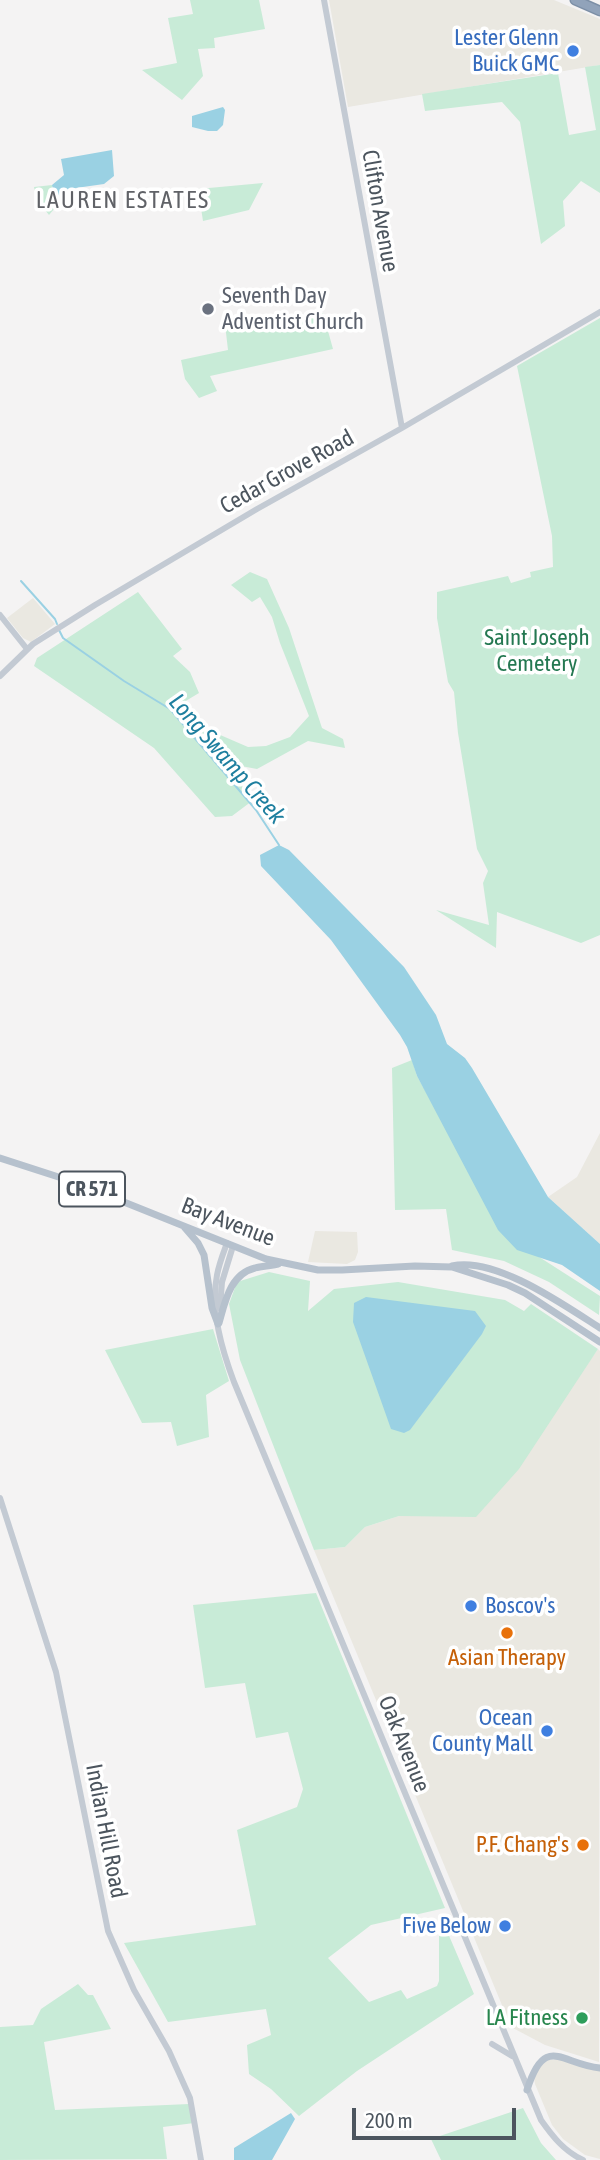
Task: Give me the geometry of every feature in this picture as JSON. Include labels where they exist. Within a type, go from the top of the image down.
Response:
[{"type":"highway","points":[[575,0],[600,11]]},
{"type":"main road","name":"Bay Avenue","points":[[0,1158],[74,1182],[282,1263],[330,1270],[452,1266],[465,1263],[502,1273],[544,1293],[600,1328]]},
{"type":"main road","points":[[183,1225],[202,1251],[212,1308],[218,1324]]},
{"type":"main road","points":[[218,1324],[229,1291],[239,1276],[254,1268],[282,1263]]},
{"type":"main road","name":"Bay Avenue","points":[[452,1266],[517,1289],[600,1342]]},
{"type":"main road","points":[[579,1327],[600,1335]]},
{"type":"main road","points":[[527,2090],[535,2066],[550,2056],[564,2057],[600,2068]]},
{"type":"street","name":"Clifton Avenue","points":[[324,0],[402,428]]},
{"type":"street","name":"Cedar Grove Road","points":[[0,676],[27,649],[63,625],[245,515],[402,428],[600,312]]},
{"type":"street","points":[[0,615],[27,649]]},
{"type":"street","name":"Oak Avenue","points":[[230,1244],[216,1283],[218,1324],[234,1382],[527,2090],[548,2131],[574,2156],[583,2160]]},
{"type":"street","name":"Indian Hill Road","points":[[0,1498],[55,1672],[108,1931],[134,1990],[180,2073],[195,2114],[201,2160]]},
{"type":"street","points":[[492,2044],[513,2057]]},
{"type":"shaded area","points":[[329,0],[554,0],[600,19],[600,65],[348,107]]},
{"type":"shaded area","points":[[33,598],[55,624],[31,642],[23,638],[7,618]]},
{"type":"shaded area","points":[[600,1133],[600,1244],[548,1197],[577,1177]]},
{"type":"shaded area","points":[[315,1231],[357,1232],[358,1252],[355,1260],[347,1264],[308,1262]]},
{"type":"shaded area","name":"Ocean County Mall","points":[[598,1349],[599,2062],[545,2045],[511,2027],[314,1550],[345,1547],[365,1527],[399,1516],[476,1516]]},
{"type":"shaded area","points":[[562,2059],[600,2070],[600,2159],[585,2155],[563,2139],[552,2125],[535,2084],[534,2078],[540,2065],[548,2060]]},
{"type":"green space","points":[[190,0],[259,0],[265,29],[214,38],[215,48],[198,49],[203,76],[182,100],[142,70],[177,63],[168,18],[193,14]]},
{"type":"green space","points":[[600,65],[600,193],[581,181],[563,201],[565,226],[541,244],[520,122],[502,102],[425,111],[422,94],[558,73],[569,135],[596,130],[585,67]]},
{"type":"green space","points":[[263,183],[249,210],[203,221],[198,189]]},
{"type":"green space","points":[[52,185],[55,198],[60,202],[49,215],[37,200],[34,187]]},
{"type":"green space","points":[[323,313],[333,349],[210,376],[217,391],[199,398],[185,379],[181,360],[228,350],[225,324]]},
{"type":"green space","name":"Saint Joseph Cemetery","points":[[600,318],[600,935],[581,943],[497,912],[496,948],[436,910],[489,925],[483,883],[488,871],[477,849],[454,692],[448,682],[437,618],[437,592],[508,576],[511,583],[531,577],[530,572],[553,567],[552,536],[517,366]]},
{"type":"green space","points":[[250,572],[267,579],[289,628],[322,728],[343,739],[345,748],[308,741],[257,769],[241,766],[233,776],[256,798],[232,816],[215,817],[154,748],[34,666],[37,658],[138,592],[182,649],[173,656],[190,672],[199,693],[184,702],[211,731],[248,747],[266,746],[290,737],[309,716],[272,617],[260,597],[252,602],[231,585]]},
{"type":"green space","points":[[412,1060],[417,1076],[508,1237],[600,1296],[599,1315],[549,1282],[504,1261],[452,1250],[446,1209],[395,1210],[392,1068]]},
{"type":"green space","points":[[269,1272],[310,1281],[308,1311],[334,1289],[398,1282],[505,1300],[524,1311],[531,1304],[598,1349],[519,1469],[476,1517],[399,1516],[365,1527],[345,1547],[314,1550],[240,1360],[229,1304],[237,1282]]},
{"type":"green space","points":[[213,1329],[229,1381],[206,1395],[209,1437],[177,1446],[171,1422],[142,1423],[105,1350]]},
{"type":"green space","points":[[316,1593],[445,1908],[371,1925],[328,1958],[369,2002],[401,1990],[407,1999],[437,1986],[439,1933],[447,1931],[474,1994],[357,2071],[299,2116],[271,2089],[249,2074],[247,2045],[271,2035],[266,2009],[168,2022],[124,1943],[256,1925],[237,1830],[297,1807],[303,1789],[288,1732],[256,1738],[245,1683],[205,1688],[193,1605]]},
{"type":"green space","points":[[78,1984],[88,1995],[93,1995],[111,2029],[44,2042],[55,2110],[189,2104],[194,2123],[163,2127],[167,2159],[0,2160],[0,2027],[33,2025],[41,2009]]},
{"type":"green space","points":[[523,2108],[541,2143],[556,2160],[441,2160],[431,2139]]},
{"type":"water","points":[[223,107],[223,125],[217,131],[192,127],[192,116]]},
{"type":"water","points":[[112,150],[114,176],[104,184],[69,189],[60,202],[55,198],[52,185],[64,175],[61,159]]},
{"type":"water","points":[[279,845],[289,850],[404,967],[436,1015],[447,1044],[465,1058],[472,1068],[548,1197],[600,1244],[600,1291],[562,1265],[517,1250],[498,1230],[417,1076],[400,1035],[331,940],[261,866],[260,855]]},
{"type":"water","points":[[366,1297],[475,1311],[486,1326],[410,1430],[404,1433],[391,1429],[353,1322],[354,1303]]},
{"type":"water","points":[[291,2113],[295,2119],[272,2160],[234,2160],[234,2148]]},
{"type":"waterway","name":"Long Swamp Creek","points":[[21,581],[57,624]]},
{"type":"waterway","name":"Long Swamp Creek","points":[[59,630],[63,638],[124,681],[170,709],[256,810],[279,845]]},
{"type":"place","name":"Lester Glenn Buick GMC","points":[[573,51]]},
{"type":"place","name":"Seventh Day Adventist Church","points":[[208,309]]},
{"type":"place","name":"Boscov's","points":[[471,1606]]},
{"type":"place","name":"Asian Therapy","points":[[507,1633]]},
{"type":"place","name":"Ocean County Mall","points":[[547,1731]]},
{"type":"place","name":"P.F. Chang's","points":[[583,1845]]},
{"type":"place","name":"Five Below","points":[[505,1926]]},
{"type":"place","name":"LA Fitness","points":[[582,2018]]},
{"type":"district","name":"LAUREN ESTATES","points":[[123,200]]}]
